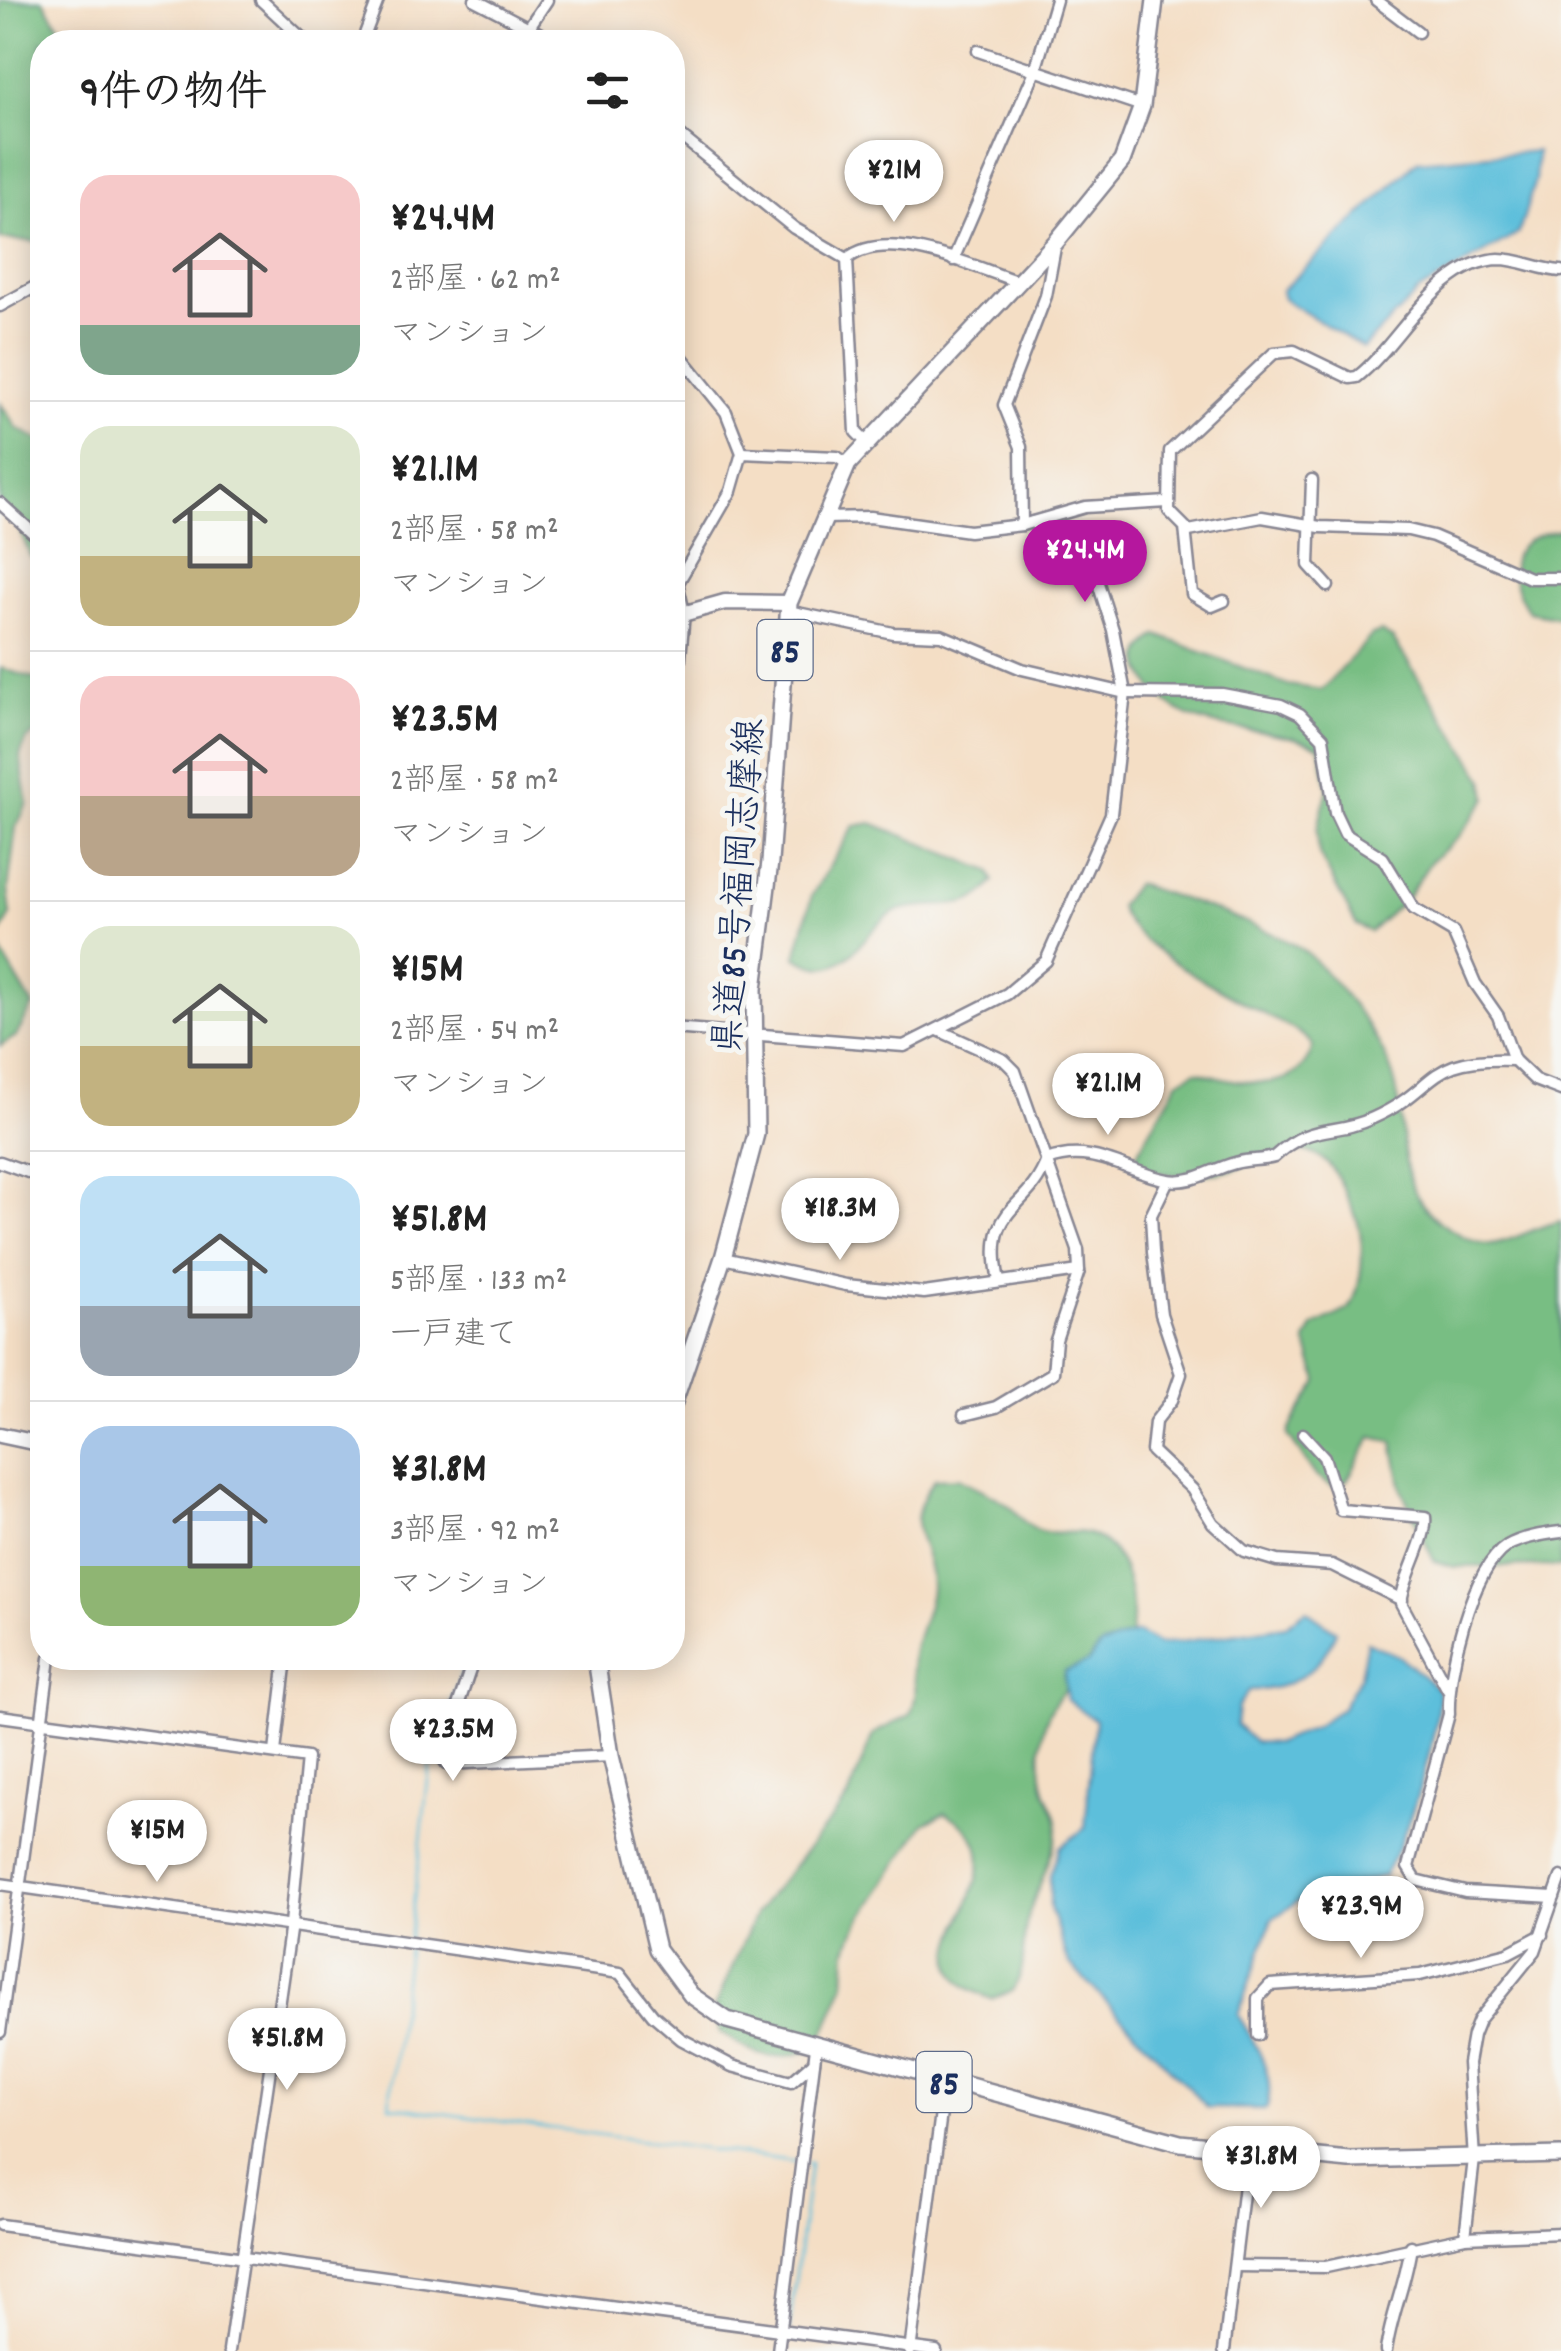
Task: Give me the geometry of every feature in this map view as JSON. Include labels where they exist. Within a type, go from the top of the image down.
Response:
[{"type":"main road","name":"県道85号福岡志摩線","points":[[685,1370],[723,1258],[757,1123],[752,1036],[777,778],[788,607],[848,464],[1056,242],[1122,162],[1142,106],[1155,0]]},
{"type":"main road","points":[[685,613],[738,600],[788,607]]},
{"type":"main road","points":[[0,1435],[30,1441]]},
{"type":"main road","name":"85","points":[[598,1670],[611,1756],[657,1949],[674,1976],[727,2020],[815,2055],[946,2082],[1180,2143],[1349,2160],[1561,2155]]},
{"type":"street","points":[[261,0],[293,30]]},
{"type":"street","points":[[367,30],[378,0]]},
{"type":"street","points":[[475,0],[534,30]]},
{"type":"street","points":[[529,27],[547,0]]},
{"type":"street","points":[[953,260],[1034,71],[1056,0]]},
{"type":"street","points":[[1376,0],[1418,32]]},
{"type":"street","points":[[978,51],[1142,106]]},
{"type":"street","points":[[685,140],[794,228],[847,258]]},
{"type":"street","points":[[685,1029],[814,1037],[889,1048],[916,1042],[1024,982],[1054,949],[1111,814],[1125,694],[1113,630],[1097,580],[1028,524],[1021,447],[1004,406],[1046,296],[1056,242]]},
{"type":"street","points":[[847,258],[880,244],[953,260],[1016,281]]},
{"type":"street","points":[[847,258],[856,432],[865,442]]},
{"type":"street","points":[[1224,600],[1212,606],[1192,594],[1185,528],[1168,502],[1170,451],[1274,353],[1294,350],[1350,378],[1357,376],[1431,296],[1473,268],[1497,259],[1561,271]]},
{"type":"street","points":[[0,306],[30,290]]},
{"type":"street","points":[[685,361],[726,412],[742,453],[730,491],[685,571]]},
{"type":"street","points":[[742,453],[837,458],[848,464]]},
{"type":"street","points":[[1312,480],[1309,565],[1328,586]]},
{"type":"street","points":[[823,518],[870,516],[957,530],[1028,524],[1085,508],[1168,502]]},
{"type":"street","points":[[0,504],[30,530]]},
{"type":"street","points":[[1185,528],[1196,532],[1262,517],[1308,525],[1408,530],[1433,536],[1530,578],[1561,578]]},
{"type":"street","points":[[788,607],[894,633],[941,636],[1022,670],[1125,694],[1247,697],[1280,705],[1315,726],[1330,756],[1335,813],[1345,834],[1383,858],[1414,909],[1453,932],[1475,983],[1498,1016],[1514,1060],[1535,1080],[1561,1090]]},
{"type":"street","points":[[938,1030],[1004,1060],[1015,1071],[1073,1232],[1078,1271],[1060,1324],[1053,1373],[996,1407],[964,1415]]},
{"type":"street","points":[[999,1280],[994,1254],[997,1233],[1008,1210],[1048,1160],[1071,1155],[1105,1158],[1168,1180],[1196,1178],[1233,1163],[1274,1157],[1284,1145],[1304,1134],[1373,1118],[1433,1074],[1461,1062],[1514,1060]]},
{"type":"street","points":[[0,1162],[30,1173]]},
{"type":"street","points":[[1168,1180],[1151,1215],[1153,1252],[1161,1314],[1181,1374],[1172,1400],[1155,1422],[1152,1452],[1192,1489],[1213,1523],[1244,1551],[1276,1561],[1332,1564],[1402,1600]]},
{"type":"street","points":[[723,1258],[846,1284],[924,1294],[1078,1271]]},
{"type":"street","points":[[1303,1434],[1324,1457],[1341,1510],[1424,1517],[1426,1527],[1411,1561],[1403,1613],[1448,1690]]},
{"type":"street","points":[[1554,1896],[1464,1892],[1416,1880],[1411,1874],[1412,1850],[1449,1714],[1448,1690],[1486,1567],[1506,1547],[1561,1532]]},
{"type":"street","points":[[0,2032],[48,1670]]},
{"type":"street","points":[[275,1752],[285,1670]]},
{"type":"street","points":[[470,1670],[441,1756],[447,1764],[611,1756]]},
{"type":"street","points":[[0,1716],[307,1758],[291,1924],[229,2351]]},
{"type":"street","points":[[1465,2237],[1474,2158],[1468,2063],[1473,2035],[1480,2020],[1526,1966],[1543,1934],[1561,1876]]},
{"type":"street","points":[[0,1884],[620,1972],[664,2026],[719,2060],[791,2082],[815,2055]]},
{"type":"street","points":[[1258,2036],[1258,1998],[1270,1985],[1420,1976],[1508,1953],[1543,1934]]},
{"type":"street","points":[[778,2351],[815,2055]]},
{"type":"street","points":[[911,2349],[946,2082]]},
{"type":"street","points":[[1224,2351],[1248,2152]]},
{"type":"street","points":[[0,2226],[936,2351]]},
{"type":"street","points":[[1235,2266],[1326,2268],[1465,2237],[1561,2233]]},
{"type":"street","points":[[1386,2351],[1391,2312],[1402,2297],[1411,2246]]},
{"type":"green space","points":[[0,0],[43,0],[62,30],[30,30],[30,241],[0,239]]},
{"type":"green space","points":[[0,403],[17,428],[30,435],[30,556],[20,529],[0,501]]},
{"type":"green space","points":[[1561,530],[1561,618],[1529,612],[1515,583],[1514,558],[1529,540]]},
{"type":"green space","points":[[1381,632],[1393,639],[1484,779],[1487,798],[1458,838],[1431,861],[1406,899],[1370,932],[1356,924],[1319,854],[1317,830],[1328,789],[1320,747],[1273,733],[1223,726],[1178,711],[1159,696],[1144,674],[1140,657],[1157,635],[1288,685],[1322,690],[1372,635]]},
{"type":"green space","points":[[0,668],[30,677],[30,737],[20,756],[28,803],[16,827],[8,890],[11,915],[0,934]]},
{"type":"green space","points":[[872,823],[990,871],[994,881],[985,892],[963,903],[913,907],[890,915],[851,954],[833,965],[818,966],[796,957],[812,895],[854,826]]},
{"type":"green space","points":[[1136,884],[1279,937],[1299,947],[1322,969],[1356,1009],[1383,1053],[1396,1089],[1409,1175],[1429,1212],[1447,1227],[1489,1244],[1561,1221],[1561,1566],[1454,1567],[1434,1561],[1402,1490],[1393,1442],[1372,1437],[1347,1480],[1334,1487],[1316,1476],[1288,1435],[1318,1381],[1306,1341],[1313,1327],[1349,1309],[1358,1287],[1362,1261],[1358,1223],[1339,1180],[1321,1158],[1308,1152],[1279,1154],[1219,1173],[1187,1175],[1136,1166],[1136,1155],[1179,1080],[1196,1071],[1246,1082],[1280,1080],[1306,1063],[1313,1046],[1299,1033],[1184,968],[1141,937],[1119,906]]},
{"type":"green space","points":[[0,950],[30,1001],[30,1011],[16,1036],[0,1046]]},
{"type":"green space","points":[[959,1478],[1001,1500],[1032,1527],[1051,1533],[1081,1532],[1102,1541],[1121,1564],[1132,1611],[1130,1641],[1072,1682],[1048,1715],[1040,1759],[1057,1833],[1029,1914],[1020,1976],[1011,1992],[991,1999],[963,1984],[952,1967],[952,1947],[978,1877],[979,1854],[970,1832],[945,1813],[924,1823],[858,1924],[847,1949],[845,1983],[818,2048],[777,2057],[757,2053],[720,2032],[714,2009],[756,1913],[848,1798],[873,1734],[910,1715],[916,1688],[913,1655],[931,1588],[917,1524],[918,1511],[935,1479]]},
{"type":"water","points":[[1537,151],[1535,180],[1519,233],[1419,291],[1363,348],[1283,299],[1281,291],[1417,161]]},
{"type":"water","points":[[1306,1610],[1336,1631],[1330,1645],[1302,1676],[1278,1687],[1249,1690],[1238,1707],[1236,1725],[1254,1742],[1277,1743],[1312,1728],[1341,1709],[1360,1676],[1367,1642],[1399,1656],[1439,1690],[1434,1734],[1412,1811],[1384,1876],[1306,1896],[1272,1919],[1238,2015],[1267,2072],[1266,2109],[1208,2108],[1069,1963],[1050,1908],[1050,1875],[1060,1847],[1085,1828],[1095,1720],[1067,1700],[1064,1672],[1088,1662],[1100,1646],[1137,1633],[1160,1645],[1285,1626]]},
{"type":"waterway","points":[[409,1940],[430,1764],[463,1670]]},
{"type":"waterway","points":[[408,1948],[389,2106],[798,2162]]},
{"type":"waterway","points":[[789,2330],[810,2163],[806,2163]]},
{"type":"waterway","points":[[786,2351],[788,2338]]}]
